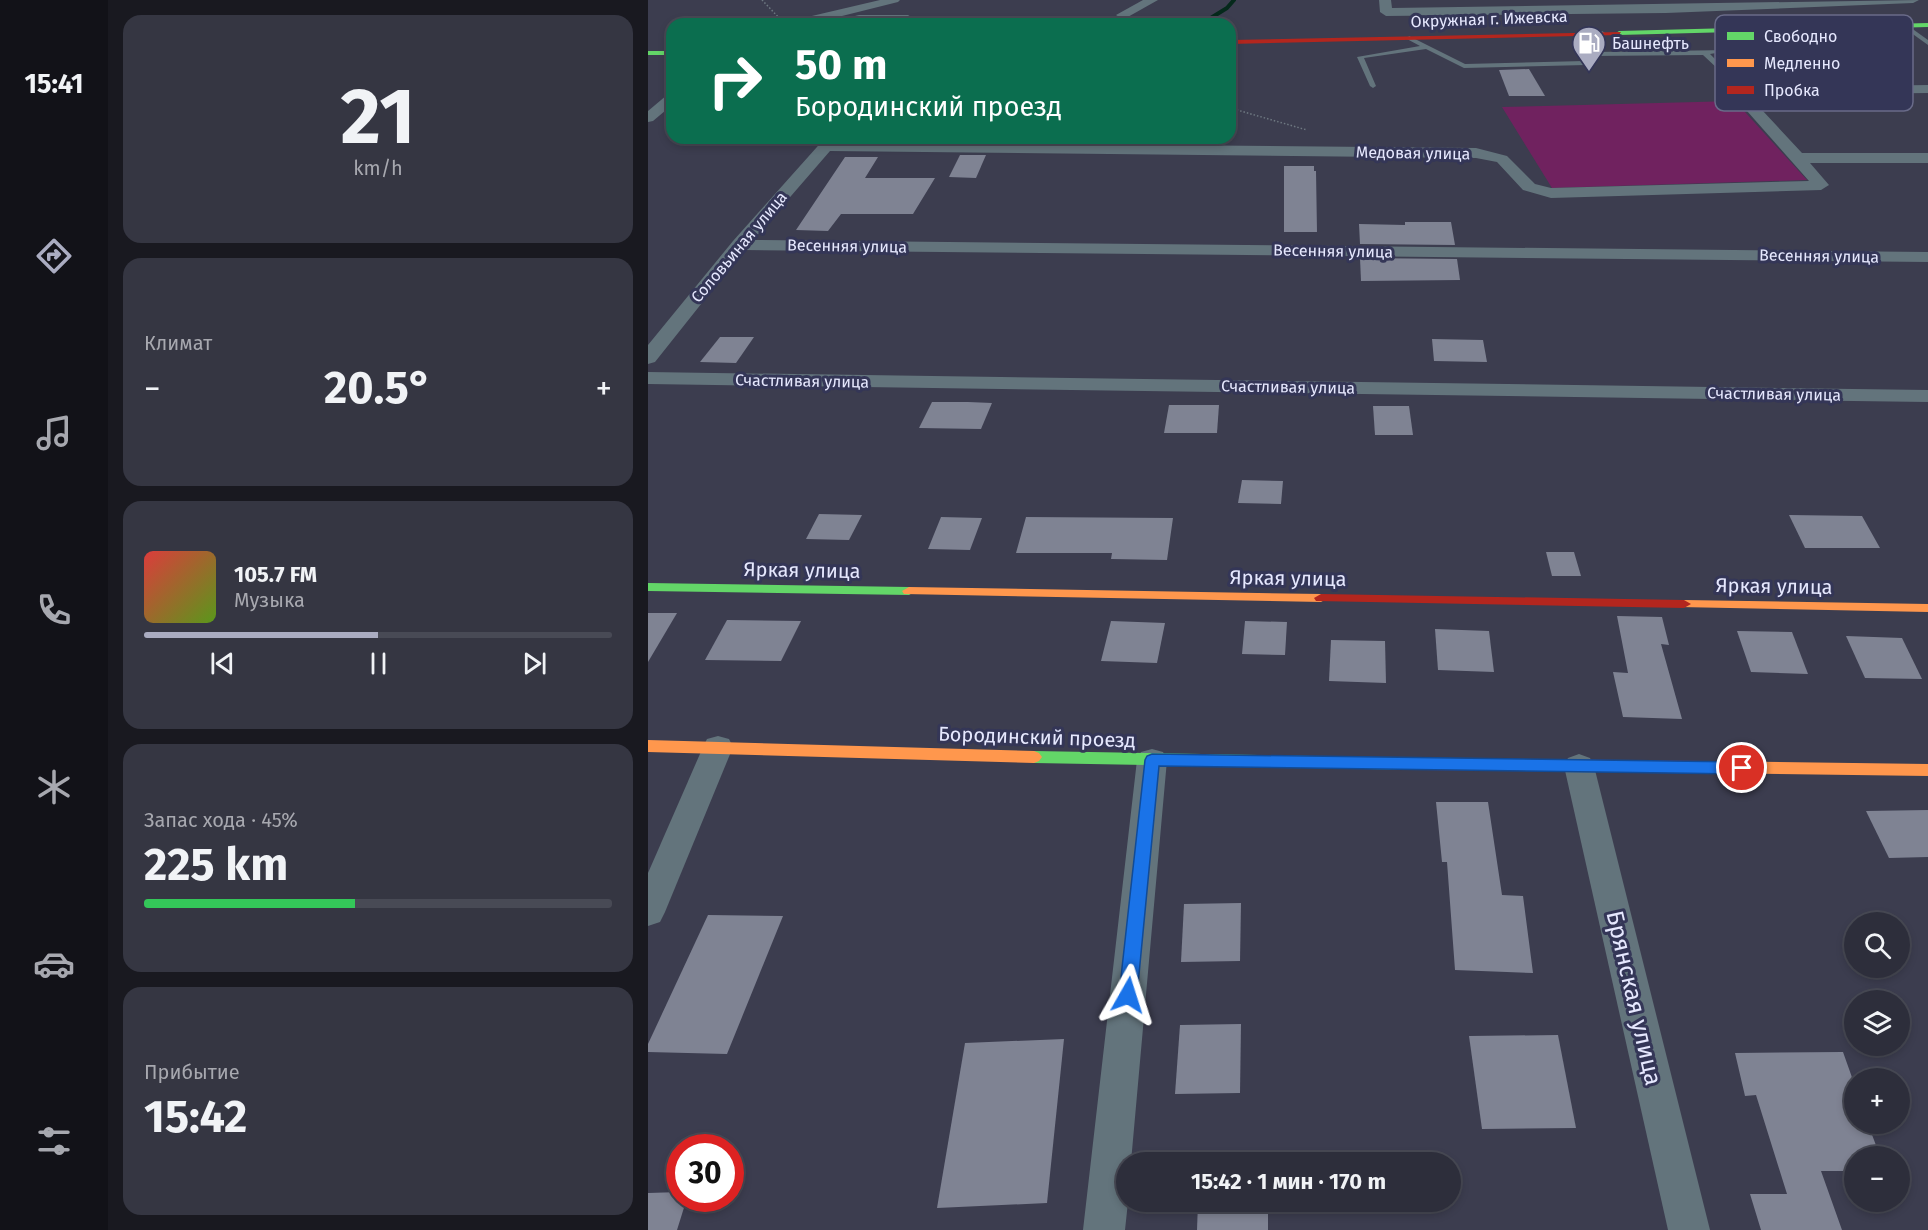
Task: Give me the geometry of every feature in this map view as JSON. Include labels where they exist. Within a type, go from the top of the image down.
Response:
[{"type":"street","points":[[821,18],[894,0]]},
{"type":"street","points":[[1122,15],[1152,0]]},
{"type":"street","points":[[1769,0],[1784,5]]},
{"type":"street","points":[[1405,38],[1385,18],[1385,6],[1666,9],[1905,0]]},
{"type":"street","name":"Окружная г. Ижевска","points":[[1913,26],[1928,25]]},
{"type":"street","name":"Окружная г. Ижевска","points":[[1236,42],[1715,30]]},
{"type":"street","points":[[648,53],[666,53]]},
{"type":"street","points":[[1913,89],[1928,89]]},
{"type":"street","points":[[648,118],[666,104]]},
{"type":"street","points":[[1755,111],[1798,158],[1928,158]]},
{"type":"street","name":"Соловьиная улица","points":[[648,358],[738,245],[828,144]]},
{"type":"street","name":"Медовая улица","points":[[947,144],[1476,153],[1502,159],[1529,186],[1551,193],[1821,185],[1798,158]]},
{"type":"street","name":"Весенняя улица","points":[[738,245],[1928,257]]},
{"type":"street","name":"Счастливая улица","points":[[648,378],[1928,396]]},
{"type":"street","name":"Яркая улица","points":[[648,587],[1928,608]]},
{"type":"street","name":"Бородинский проезд","points":[[648,746],[1152,760],[1928,770]]},
{"type":"street","points":[[648,912],[718,747]]},
{"type":"street","points":[[1104,1230],[1152,760]]},
{"type":"street","name":"Брянская улица","points":[[1579,766],[1689,1230]]},
{"type":"lane","points":[[1913,32],[1928,43]]},
{"type":"lane","points":[[1405,38],[1464,66],[1586,63],[1602,33]]},
{"type":"lane","points":[[1373,86],[1360,57],[1427,47]]},
{"type":"lane","points":[[1591,54],[1715,51]]},
{"type":"lane","points":[[1706,53],[1715,63]]},
{"type":"path","points":[[762,0],[771,5],[778,18]]},
{"type":"shaded area","points":[[1715,102],[1715,111],[1744,111],[1807,180],[1552,188],[1502,107]]},
{"type":"building","points":[[1529,69],[1545,96],[1509,96],[1499,70]]},
{"type":"building","points":[[960,155],[986,155],[976,178],[949,177]]},
{"type":"building","points":[[845,157],[878,157],[865,178],[935,178],[913,214],[841,214],[828,231],[796,230]]},
{"type":"building","points":[[1284,166],[1314,166],[1317,232],[1284,232]]},
{"type":"building","points":[[1405,222],[1451,222],[1455,245],[1360,244],[1359,224],[1405,225]]},
{"type":"building","points":[[1360,258],[1457,259],[1460,280],[1361,281]]},
{"type":"building","points":[[720,337],[754,337],[736,363],[700,362]]},
{"type":"building","points":[[1432,339],[1483,340],[1487,362],[1434,361]]},
{"type":"building","points":[[932,402],[992,403],[981,429],[919,428]]},
{"type":"building","points":[[1169,405],[1219,405],[1217,433],[1164,433]]},
{"type":"building","points":[[1373,406],[1409,406],[1413,435],[1375,435]]},
{"type":"building","points":[[1242,480],[1283,481],[1281,504],[1238,503]]},
{"type":"building","points":[[819,514],[862,515],[849,540],[806,539]]},
{"type":"building","points":[[1789,515],[1862,516],[1880,548],[1805,548]]},
{"type":"building","points":[[941,517],[982,518],[970,550],[928,549]]},
{"type":"building","points":[[1026,517],[1173,518],[1167,560],[1111,559],[1112,553],[1016,553]]},
{"type":"building","points":[[1546,552],[1574,552],[1581,576],[1552,576]]},
{"type":"building","points":[[648,613],[677,613],[648,662]]},
{"type":"building","points":[[1617,616],[1662,617],[1669,645],[1661,644],[1682,719],[1623,717],[1613,672],[1628,673]]},
{"type":"building","points":[[727,620],[801,621],[781,661],[705,660]]},
{"type":"building","points":[[1111,621],[1165,623],[1157,663],[1101,661]]},
{"type":"building","points":[[1245,621],[1287,622],[1285,655],[1242,654]]},
{"type":"building","points":[[1435,629],[1489,631],[1494,672],[1438,670]]},
{"type":"building","points":[[1737,631],[1792,632],[1808,674],[1751,672]]},
{"type":"building","points":[[1846,636],[1902,638],[1922,679],[1865,678]]},
{"type":"building","points":[[1331,640],[1385,641],[1386,683],[1329,681]]},
{"type":"building","points":[[1436,802],[1488,802],[1502,895],[1523,896],[1533,973],[1455,970],[1447,862],[1442,862]]},
{"type":"building","points":[[1928,810],[1928,857],[1889,858],[1866,811]]},
{"type":"building","points":[[1241,903],[1240,961],[1181,962],[1184,904]]},
{"type":"building","points":[[708,915],[783,916],[727,1054],[648,1052],[648,1044]]},
{"type":"building","points":[[1241,1024],[1240,1093],[1175,1094],[1180,1025]]},
{"type":"building","points":[[1558,1035],[1576,1128],[1482,1129],[1469,1036]]},
{"type":"building","points":[[1064,1039],[1047,1203],[937,1208],[965,1043]]},
{"type":"building","points":[[1843,1052],[1849,1068],[1844,1068],[1844,1134],[1872,1134],[1876,1146],[1844,1146],[1844,1171],[1821,1171],[1842,1230],[1761,1230],[1750,1194],[1787,1194],[1756,1095],[1745,1096],[1735,1053]]},
{"type":"building","points":[[666,1192],[666,1212],[683,1212],[677,1230],[648,1230],[648,1193]]},
{"type":"building","points":[[1198,1212],[1268,1212],[1268,1230],[1197,1230]]},
{"type":"waterway","points":[[1211,18],[1227,8],[1234,0]]},
{"type":"traffic: fast","points":[[1913,25],[1928,25]]},
{"type":"traffic: fast","points":[[1619,33],[1715,31]]},
{"type":"traffic: fast","points":[[648,53],[666,53]]},
{"type":"traffic: fast","points":[[648,587],[909,591]]},
{"type":"traffic: fast","points":[[1034,757],[1424,764]]},
{"type":"traffic: slow","points":[[909,591],[1321,598]]},
{"type":"traffic: slow","points":[[1684,604],[1928,608]]},
{"type":"traffic: slow","points":[[648,746],[1034,757]]},
{"type":"traffic: slow","points":[[1706,767],[1928,770]]},
{"type":"traffic: jam","points":[[1236,42],[1619,33]]},
{"type":"traffic: jam","points":[[1321,598],[1684,604]]},
{"type":"traffic: jam","points":[[1424,764],[1706,767]]},
{"type":"place","name":"Башнефть","points":[[1589,72]]},
{"type":"route","points":[[1128,995],[1152,760],[1742,768]]}]
